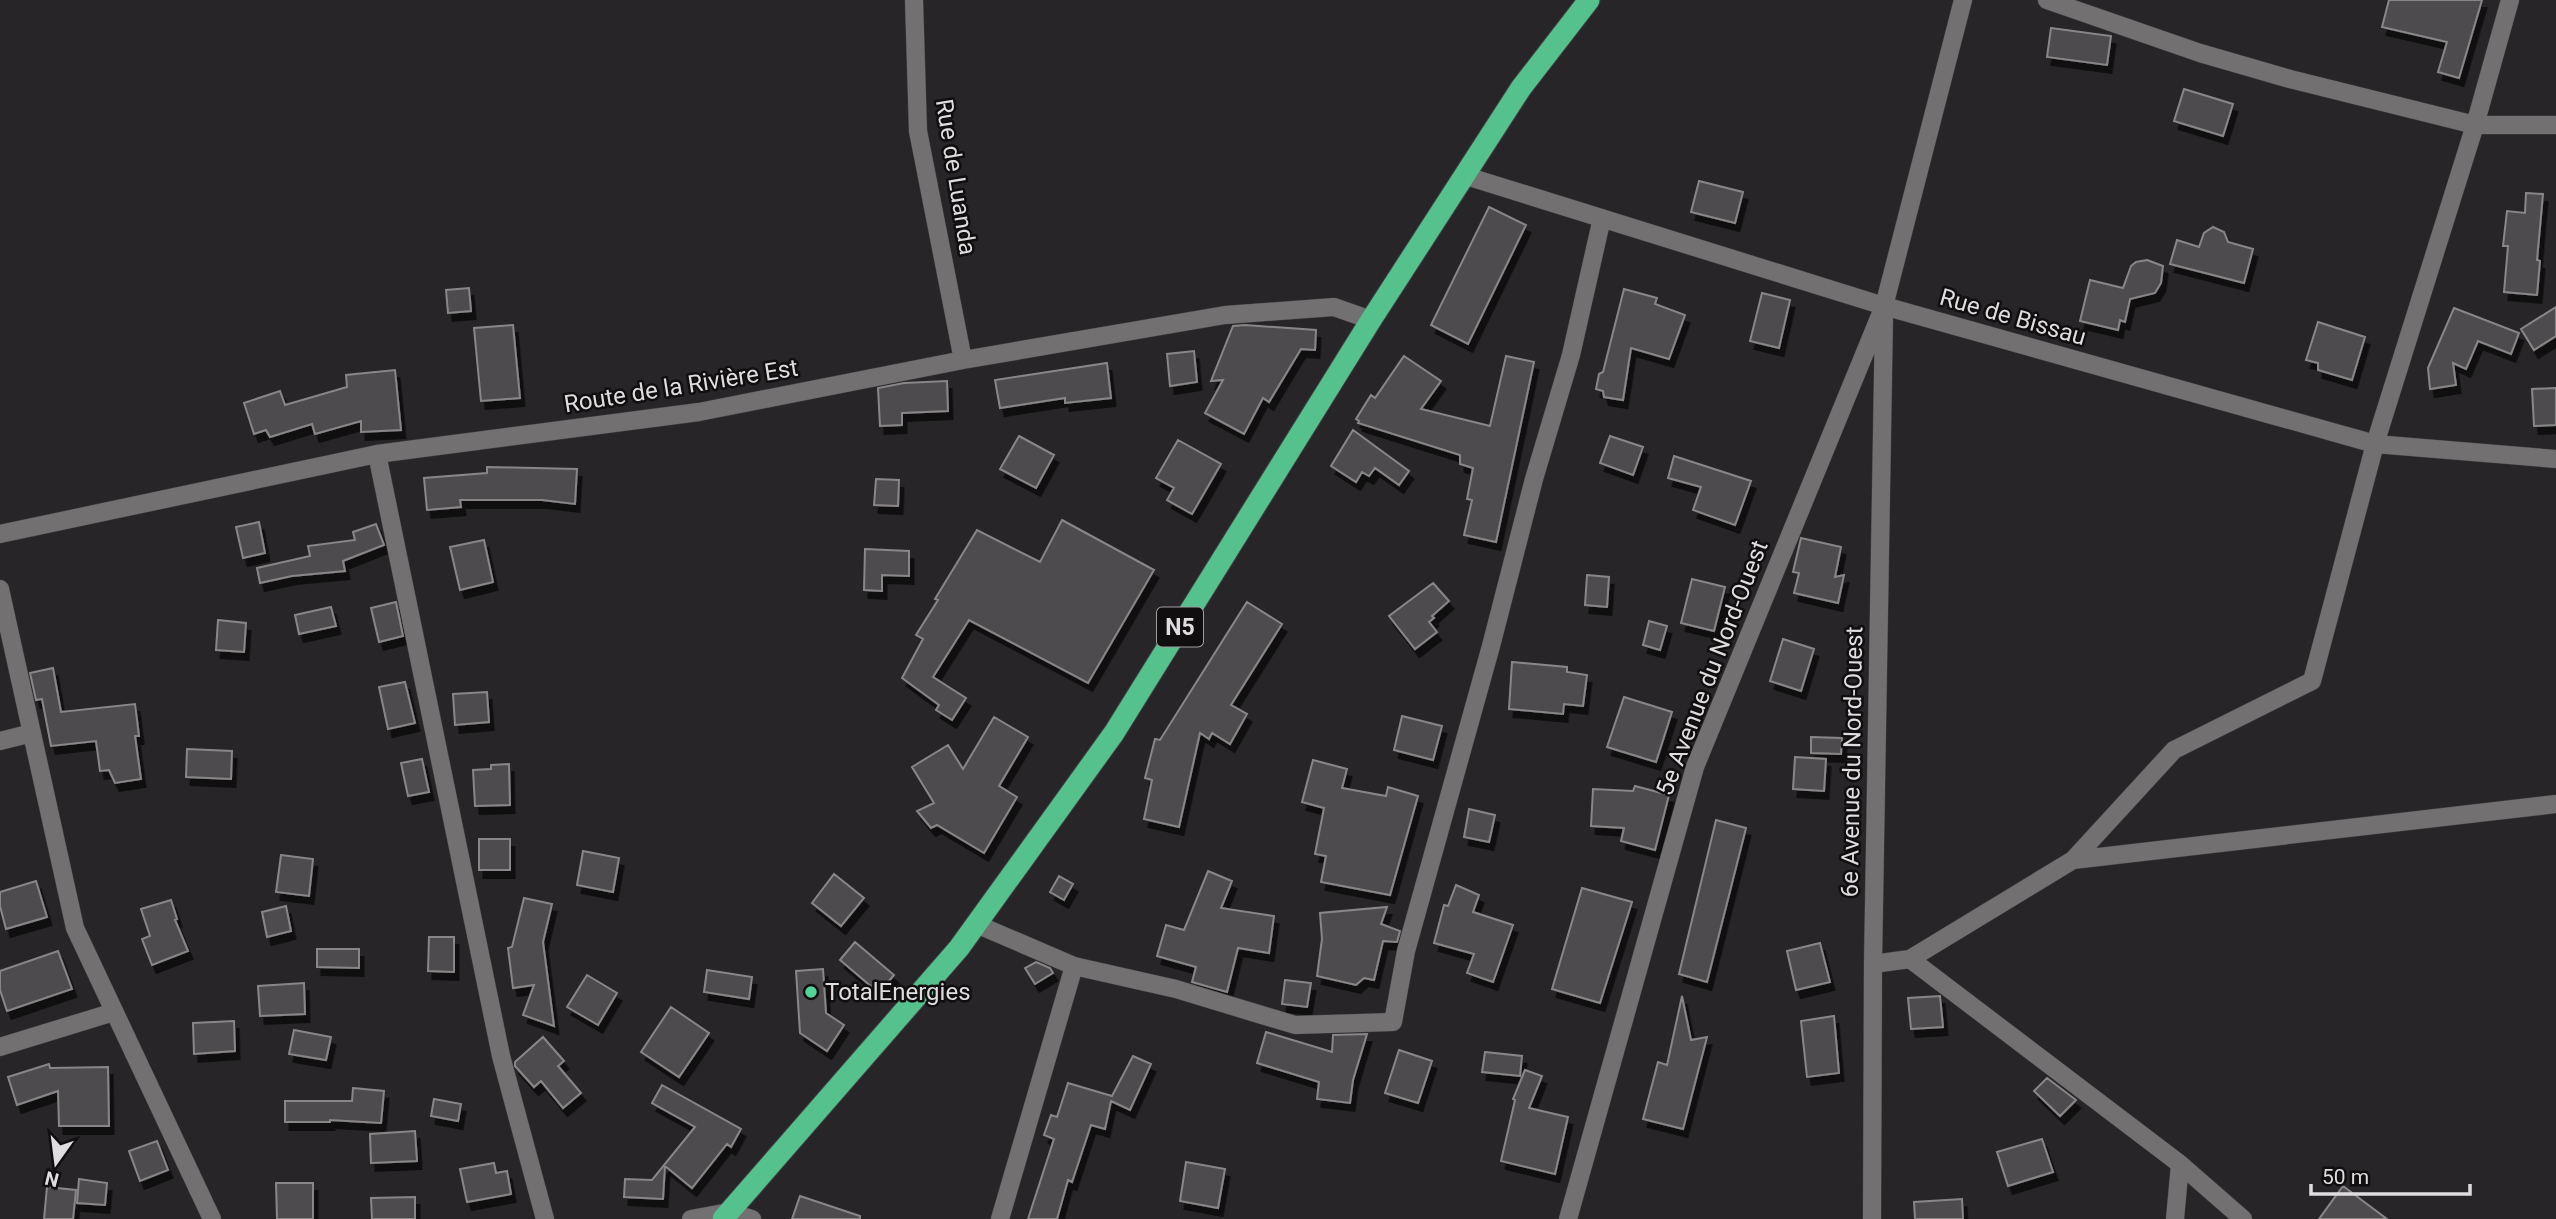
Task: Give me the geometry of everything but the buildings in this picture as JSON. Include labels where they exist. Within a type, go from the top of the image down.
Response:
[{"type":"highway","name":"N5","points":[[726,1215],[959,948],[1114,733],[1371,320],[1521,88],[1590,0]]},
{"type":"street","name":"Rue de Luanda","points":[[915,0],[918,131],[963,360]]},
{"type":"street","points":[[1884,306],[1963,0]]},
{"type":"street","points":[[2047,0],[2200,53],[2290,79],[2475,125],[2556,125]]},
{"type":"street","points":[[1873,964],[1910,959],[2073,860],[2174,750],[2312,681],[2375,444],[2475,125],[2510,0]]},
{"type":"street","name":"Rue de Bissau","points":[[1466,176],[1884,306],[2375,444],[2556,459]]},
{"type":"street","points":[[976,924],[1074,966],[1176,989],[1295,1025],[1393,1023],[1406,951],[1488,659],[1534,479],[1571,355],[1602,218]]},
{"type":"street","name":"6e Avenue du Nord-Ouest","points":[[1872,1219],[1873,964],[1884,306]]},
{"type":"street","name":"5e Avenue du Nord-Ouest","points":[[1568,1219],[1695,767],[1884,306]]},
{"type":"street","name":"Route de la Rivière Est","points":[[0,534],[377,454],[699,412],[963,360],[1226,315],[1334,307],[1371,320]]},
{"type":"street","points":[[377,454],[501,1056],[545,1219]]},
{"type":"street","points":[[0,589],[75,928],[212,1219]]},
{"type":"street","points":[[0,741],[32,733]]},
{"type":"street","points":[[2073,860],[2556,804]]},
{"type":"street","points":[[1910,959],[2179,1164],[2243,1219]]},
{"type":"street","points":[[1000,1219],[1074,966]]},
{"type":"street","points":[[0,1047],[114,1012]]},
{"type":"street","points":[[2175,1219],[2179,1164]]},
{"type":"street","points":[[691,1219],[726,1215],[752,1219]]},
{"type":"place","name":"TotalEnergies","points":[[811,992]]}]
